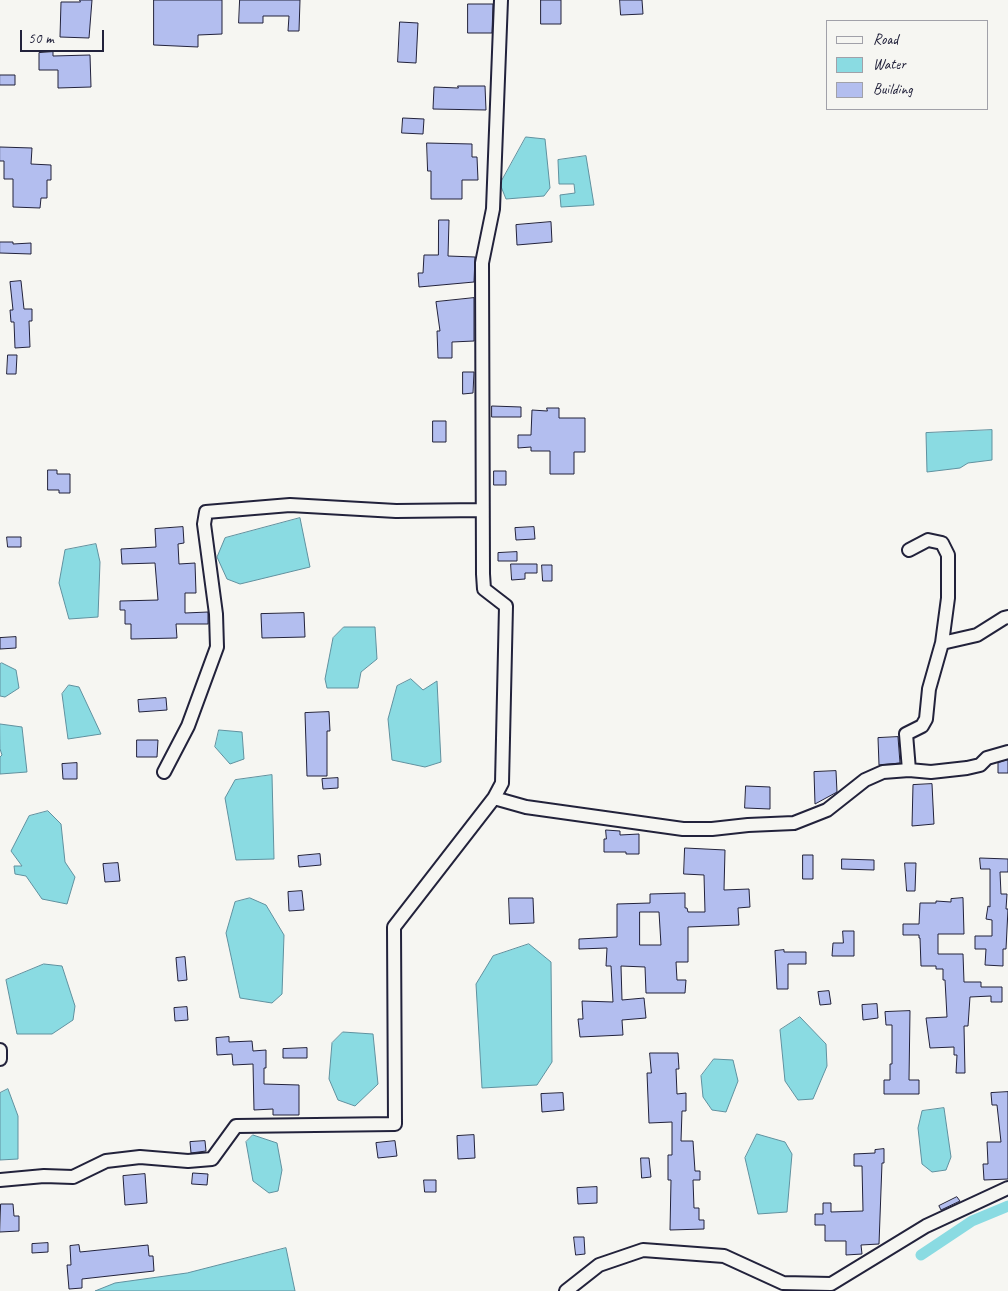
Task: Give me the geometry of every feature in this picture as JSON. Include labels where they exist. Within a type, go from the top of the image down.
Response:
[{"type":"street","points":[[0,1180],[44,1176],[73,1177],[106,1161],[140,1157],[188,1161],[212,1159],[236,1126],[395,1124],[394,927],[494,798],[502,783],[506,606],[484,590],[482,510],[482,263],[493,209],[502,0]]},
{"type":"street","points":[[164,772],[188,726],[217,646],[216,614],[204,524],[206,512],[290,505],[396,511],[482,510]]},
{"type":"street","points":[[909,550],[928,540],[942,543],[948,555],[948,598],[942,643],[929,688],[926,719],[922,726],[906,734],[909,770]]},
{"type":"street","points":[[942,643],[977,635],[1008,617]]},
{"type":"street","points":[[494,798],[526,807],[683,829],[712,829],[755,824],[794,823],[827,810],[865,780],[884,772],[909,770],[931,772],[967,768],[980,765],[987,758],[1008,752]]},
{"type":"street","points":[[0,1050],[0,1059]]},
{"type":"street","points":[[566,1291],[599,1265],[643,1250],[724,1256],[783,1283],[831,1284],[926,1226],[1008,1188]]},
{"type":"water","points":[[526,137],[545,139],[550,188],[544,196],[506,199],[500,184]]},
{"type":"water","points":[[586,156],[594,205],[561,207],[560,195],[575,193],[574,184],[559,184],[558,160]]},
{"type":"water","points":[[992,430],[992,460],[968,463],[960,468],[927,472],[926,433]]},
{"type":"water","points":[[300,518],[310,567],[240,584],[227,579],[217,557],[225,538]]},
{"type":"water","points":[[96,544],[100,562],[98,617],[69,619],[59,583],[65,550]]},
{"type":"water","points":[[344,627],[375,627],[377,659],[361,672],[358,688],[327,688],[325,679],[333,638]]},
{"type":"water","points":[[2,663],[16,670],[19,688],[5,697],[0,696],[0,664]]},
{"type":"water","points":[[411,679],[423,690],[437,681],[441,762],[425,767],[392,760],[388,719],[397,686]]},
{"type":"water","points":[[69,685],[79,687],[101,734],[68,739],[62,694]]},
{"type":"water","points":[[0,724],[22,727],[27,772],[0,774],[0,757],[2,755],[0,749]]},
{"type":"water","points":[[219,730],[242,732],[244,759],[230,764],[215,747]]},
{"type":"water","points":[[272,775],[274,859],[236,860],[225,798],[235,780]]},
{"type":"water","points":[[48,811],[61,824],[65,862],[75,877],[67,904],[42,899],[26,876],[15,874],[14,866],[22,866],[11,851],[29,816]]},
{"type":"water","points":[[250,898],[266,905],[284,935],[282,994],[272,1003],[240,998],[226,933],[235,902]]},
{"type":"water","points":[[529,944],[551,962],[552,1062],[537,1085],[482,1088],[476,984],[493,956]]},
{"type":"water","points":[[44,964],[62,966],[75,1006],[73,1020],[52,1034],[17,1034],[6,980]]},
{"type":"water","points":[[800,1017],[826,1044],[827,1066],[813,1099],[798,1100],[785,1081],[780,1030]]},
{"type":"water","points":[[343,1032],[373,1034],[378,1084],[355,1106],[338,1100],[329,1079],[332,1043]]},
{"type":"water","points":[[714,1059],[733,1060],[738,1081],[726,1112],[712,1110],[703,1097],[701,1076]]},
{"type":"water","points":[[8,1089],[18,1116],[18,1159],[0,1160],[0,1093]]},
{"type":"water","points":[[944,1108],[951,1157],[946,1170],[932,1172],[922,1164],[918,1128],[922,1111]]},
{"type":"water","points":[[757,1134],[785,1142],[792,1154],[787,1212],[758,1214],[745,1158]]},
{"type":"water","points":[[253,1135],[277,1143],[282,1170],[278,1191],[269,1193],[253,1181],[246,1142]]},
{"type":"water","points":[[286,1248],[295,1291],[95,1291],[115,1283],[187,1273]]},
{"type":"building","points":[[80,0],[92,0],[89,38],[60,37],[61,2],[80,2]]},
{"type":"building","points":[[154,0],[222,0],[222,34],[198,35],[198,47],[154,45]]},
{"type":"building","points":[[240,0],[300,0],[299,31],[288,31],[289,16],[263,16],[263,23],[239,23]]},
{"type":"building","points":[[541,0],[561,0],[561,24],[541,24]]},
{"type":"building","points":[[620,0],[642,0],[643,14],[621,15]]},
{"type":"building","points":[[468,4],[493,4],[492,33],[468,33]]},
{"type":"building","points":[[400,22],[418,23],[416,63],[398,62]]},
{"type":"building","points":[[53,52],[53,56],[90,55],[91,87],[58,88],[58,70],[39,70],[39,53]]},
{"type":"building","points":[[0,75],[15,75],[15,85],[0,85]]},
{"type":"building","points":[[458,86],[485,86],[486,110],[433,109],[434,87],[458,88]]},
{"type":"building","points":[[403,118],[424,119],[423,134],[402,133]]},
{"type":"building","points":[[427,143],[472,144],[472,157],[477,157],[478,180],[462,180],[462,199],[431,199],[431,171],[428,171]]},
{"type":"building","points":[[0,147],[32,148],[31,164],[51,165],[51,180],[47,180],[47,198],[41,198],[40,208],[13,207],[13,179],[4,179],[4,161],[0,161]]},
{"type":"building","points":[[439,220],[449,220],[448,256],[475,257],[474,282],[419,287],[418,273],[423,273],[424,255],[438,255]]},
{"type":"building","points":[[551,222],[552,242],[517,245],[516,225]]},
{"type":"building","points":[[0,242],[13,242],[13,244],[31,243],[31,254],[0,253]]},
{"type":"building","points":[[21,281],[24,309],[32,309],[32,321],[29,321],[30,347],[15,348],[14,322],[11,322],[10,310],[13,310],[10,282]]},
{"type":"building","points":[[474,298],[474,341],[452,342],[452,358],[438,358],[437,331],[440,331],[436,302]]},
{"type":"building","points":[[8,355],[17,355],[16,374],[7,374]]},
{"type":"building","points":[[463,372],[474,372],[473,393],[463,394]]},
{"type":"building","points":[[492,406],[521,407],[521,417],[492,417]]},
{"type":"building","points":[[547,408],[559,408],[559,418],[585,418],[585,452],[574,452],[574,474],[550,474],[550,451],[531,451],[531,447],[518,448],[518,435],[531,435],[532,410],[547,411]]},
{"type":"building","points":[[433,421],[446,421],[446,442],[433,442]]},
{"type":"building","points":[[48,470],[57,470],[57,474],[70,474],[70,493],[48,490]]},
{"type":"building","points":[[494,471],[506,471],[506,485],[494,485]]},
{"type":"building","points":[[183,527],[184,543],[178,544],[179,564],[195,563],[196,593],[185,593],[185,613],[208,612],[208,624],[176,624],[177,638],[131,639],[131,624],[125,624],[125,610],[120,610],[120,601],[158,600],[155,563],[122,564],[121,549],[156,547],[155,529]]},
{"type":"building","points":[[534,527],[535,539],[516,540],[515,528]]},
{"type":"building","points":[[7,537],[21,537],[21,547],[8,547]]},
{"type":"building","points":[[517,552],[517,561],[498,561],[498,553]]},
{"type":"building","points":[[511,564],[537,564],[537,573],[525,573],[525,579],[512,580]]},
{"type":"building","points":[[542,565],[552,565],[552,581],[543,581]]},
{"type":"building","points":[[304,613],[305,637],[262,638],[261,614]]},
{"type":"building","points":[[16,637],[16,648],[0,649],[0,638]]},
{"type":"building","points":[[166,698],[167,710],[139,712],[138,700]]},
{"type":"building","points":[[329,712],[330,731],[327,731],[327,776],[307,776],[305,713]]},
{"type":"building","points":[[898,737],[900,763],[879,765],[878,738]]},
{"type":"building","points":[[137,740],[158,740],[157,757],[137,757]]},
{"type":"building","points":[[1008,760],[1008,773],[998,773],[998,763]]},
{"type":"building","points":[[77,763],[77,779],[63,779],[62,764]]},
{"type":"building","points":[[836,771],[837,792],[815,804],[814,772]]},
{"type":"building","points":[[338,778],[338,788],[323,789],[322,779]]},
{"type":"building","points":[[932,784],[934,824],[912,826],[913,785]]},
{"type":"building","points":[[746,786],[770,787],[770,809],[745,808]]},
{"type":"building","points":[[606,830],[620,831],[620,835],[639,834],[639,854],[604,852]]},
{"type":"building","points":[[685,848],[725,850],[724,890],[749,889],[750,907],[738,908],[739,925],[688,927],[688,962],[676,962],[677,980],[686,980],[685,993],[646,993],[645,967],[621,966],[622,1000],[644,998],[646,1018],[622,1020],[623,1035],[580,1037],[578,1019],[583,1019],[582,1001],[613,1002],[611,966],[606,966],[607,948],[579,949],[579,939],[617,937],[617,904],[650,903],[650,894],[685,893],[685,908],[687,908],[688,912],[705,912],[704,875],[684,874]],"holes":[[[640,912],[659,912],[661,945],[640,945]]]},
{"type":"building","points":[[320,854],[321,865],[299,867],[298,856]]},
{"type":"building","points":[[803,855],[813,855],[813,879],[803,879]]},
{"type":"building","points":[[980,858],[1008,859],[1008,872],[1000,872],[1001,894],[1007,894],[1006,909],[1008,909],[1006,949],[1003,949],[1003,966],[985,965],[986,949],[975,949],[975,936],[992,936],[992,920],[986,919],[988,906],[990,907],[990,869],[981,869]]},
{"type":"building","points":[[842,859],[874,860],[874,870],[842,869]]},
{"type":"building","points":[[118,863],[120,881],[105,882],[103,864]]},
{"type":"building","points":[[905,863],[916,863],[915,891],[907,891]]},
{"type":"building","points":[[302,891],[304,910],[289,911],[288,892]]},
{"type":"building","points":[[509,898],[533,898],[534,923],[510,924]]},
{"type":"building","points":[[963,898],[964,934],[938,934],[938,954],[963,954],[964,982],[981,982],[981,987],[1002,987],[1002,1002],[991,1002],[991,996],[970,997],[968,1026],[964,1026],[965,1073],[956,1073],[957,1055],[954,1055],[954,1047],[930,1048],[926,1018],[947,1017],[943,969],[936,969],[936,966],[921,966],[919,935],[903,935],[903,924],[919,924],[920,903],[951,902],[951,899]]},
{"type":"building","points":[[843,931],[854,931],[854,956],[832,956],[833,943],[843,943]]},
{"type":"building","points":[[784,950],[784,952],[806,952],[806,964],[788,964],[788,989],[777,989],[775,951]]},
{"type":"building","points":[[185,957],[187,980],[178,981],[176,958]]},
{"type":"building","points":[[829,991],[831,1004],[820,1005],[818,992]]},
{"type":"building","points":[[877,1004],[878,1018],[863,1020],[862,1005]]},
{"type":"building","points":[[187,1007],[188,1020],[175,1021],[174,1008]]},
{"type":"building","points":[[910,1011],[909,1080],[919,1080],[919,1094],[884,1094],[884,1080],[890,1080],[890,1064],[892,1064],[892,1025],[886,1025],[885,1012]]},
{"type":"building","points":[[229,1037],[229,1042],[252,1041],[253,1051],[266,1050],[264,1084],[299,1085],[299,1115],[273,1115],[273,1109],[254,1110],[253,1064],[233,1065],[232,1054],[217,1055],[216,1038]]},
{"type":"building","points":[[307,1048],[307,1058],[283,1058],[283,1049]]},
{"type":"building","points":[[650,1053],[678,1053],[679,1069],[676,1069],[677,1094],[686,1093],[686,1111],[682,1111],[681,1141],[693,1141],[695,1171],[700,1171],[700,1180],[693,1180],[694,1208],[699,1208],[699,1220],[704,1220],[704,1229],[670,1230],[671,1180],[668,1180],[668,1155],[672,1155],[672,1122],[649,1123],[647,1073],[651,1073]]},
{"type":"building","points":[[1008,1092],[1008,1179],[984,1180],[983,1164],[988,1164],[987,1142],[1001,1142],[997,1105],[992,1105],[991,1093]]},
{"type":"building","points":[[563,1093],[564,1110],[542,1112],[541,1094]]},
{"type":"building","points":[[474,1135],[475,1158],[458,1159],[457,1136]]},
{"type":"building","points":[[205,1141],[206,1151],[191,1153],[190,1142]]},
{"type":"building","points":[[395,1141],[397,1156],[378,1158],[376,1143]]},
{"type":"building","points":[[884,1149],[879,1244],[861,1245],[862,1254],[846,1255],[846,1241],[825,1241],[825,1225],[815,1225],[815,1214],[823,1214],[823,1203],[831,1203],[831,1212],[863,1211],[862,1166],[854,1166],[854,1154],[875,1153],[875,1150]]},
{"type":"building","points":[[641,1158],[649,1158],[651,1177],[642,1178]]},
{"type":"building","points":[[193,1173],[208,1174],[207,1185],[192,1184]]},
{"type":"building","points":[[145,1174],[147,1203],[125,1205],[123,1176]]},
{"type":"building","points":[[424,1180],[436,1180],[436,1192],[425,1192]]},
{"type":"building","points":[[597,1187],[597,1203],[578,1204],[577,1188]]},
{"type":"building","points":[[957,1197],[960,1201],[941,1210],[939,1206]]},
{"type":"building","points":[[1,1204],[13,1204],[14,1216],[19,1216],[19,1231],[0,1232]]},
{"type":"building","points":[[574,1237],[584,1237],[585,1254],[576,1255]]},
{"type":"building","points":[[48,1243],[48,1252],[32,1253],[32,1244]]},
{"type":"building","points":[[79,1245],[80,1252],[148,1245],[149,1256],[153,1256],[154,1271],[82,1279],[82,1288],[69,1289],[67,1265],[71,1265],[70,1246]]},
{"type":"waterway","points":[[921,1255],[972,1221],[1008,1206]]}]
